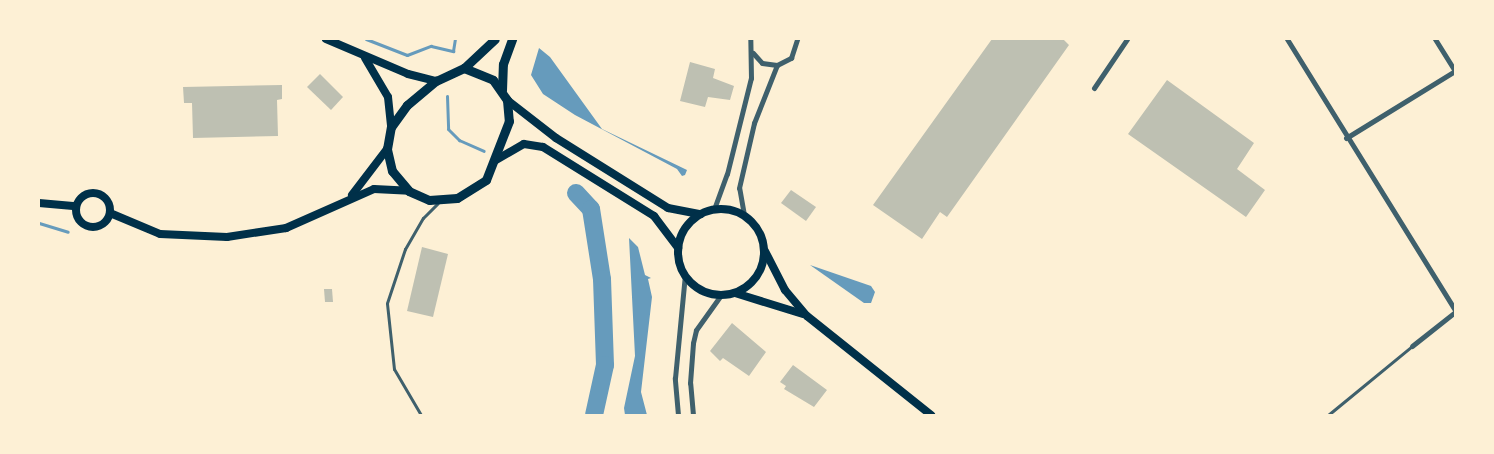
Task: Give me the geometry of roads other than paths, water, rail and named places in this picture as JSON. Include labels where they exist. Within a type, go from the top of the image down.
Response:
[{"type":"highway","points":[[464,68],[484,74],[502,90],[507,100],[509,121],[496,160],[477,188],[439,201],[409,191],[392,171],[387,149],[391,127],[407,105],[436,81],[464,68],[495,39]]},
{"type":"highway","points":[[502,90],[503,64],[512,39]]},
{"type":"main road","points":[[326,39],[365,57],[436,81]]},
{"type":"main road","points":[[365,57],[388,97],[391,127]]},
{"type":"main road","points":[[507,100],[556,138],[668,208],[700,214]]},
{"type":"main road","points":[[496,160],[524,144],[543,147],[654,216],[678,248],[685,275],[694,285],[721,295],[735,293],[807,316]]},
{"type":"main road","points":[[351,196],[387,149]]},
{"type":"main road","points":[[110,213],[100,226],[89,227],[76,217],[76,206],[82,197],[97,194],[105,199],[110,213],[160,234],[227,237],[286,228],[351,196],[374,189],[409,191]]},
{"type":"main road","points":[[39,203],[76,206]]},
{"type":"main road","points":[[678,248],[688,225],[700,214],[714,209],[744,215],[760,234],[764,248],[785,290],[807,316],[931,415]]},
{"type":"main road","points":[[735,293],[757,276],[764,248]]},
{"type":"street","points":[[714,209],[727,174],[751,78],[750,39]]},
{"type":"street","points":[[752,51],[762,63],[777,65],[791,58],[797,39]]},
{"type":"street","points":[[1094,88],[1127,39]]},
{"type":"street","points":[[1287,39],[1346,138],[1455,311],[1412,346]]},
{"type":"street","points":[[1346,138],[1455,71],[1435,39]]},
{"type":"street","points":[[744,215],[739,188],[754,123],[777,65]]},
{"type":"street","points":[[678,415],[675,378],[685,275]]},
{"type":"street","points":[[693,415],[690,383],[696,330],[721,295]]},
{"type":"lane","points":[[421,415],[394,369],[387,303],[405,249],[423,218],[439,201]]},
{"type":"lane","points":[[1328,415],[1412,346]]},
{"type":"water","points":[[539,48],[550,57],[602,129],[687,170],[685,175],[682,176],[677,169],[575,115],[543,94],[531,75]]},
{"type":"water","points":[[629,238],[638,247],[645,275],[651,278],[648,279],[652,297],[641,392],[647,415],[625,415],[624,408],[635,356]]},
{"type":"water","points":[[810,265],[871,286],[875,292],[871,303],[864,303]]},
{"type":"waterway","points":[[366,39],[407,55],[431,46],[453,51],[455,39]]},
{"type":"waterway","points":[[447,96],[448,129],[459,140],[484,151]]},
{"type":"waterway","points":[[576,193],[591,209],[602,279],[605,365],[594,415]]},
{"type":"waterway","points":[[39,223],[68,232]]}]
